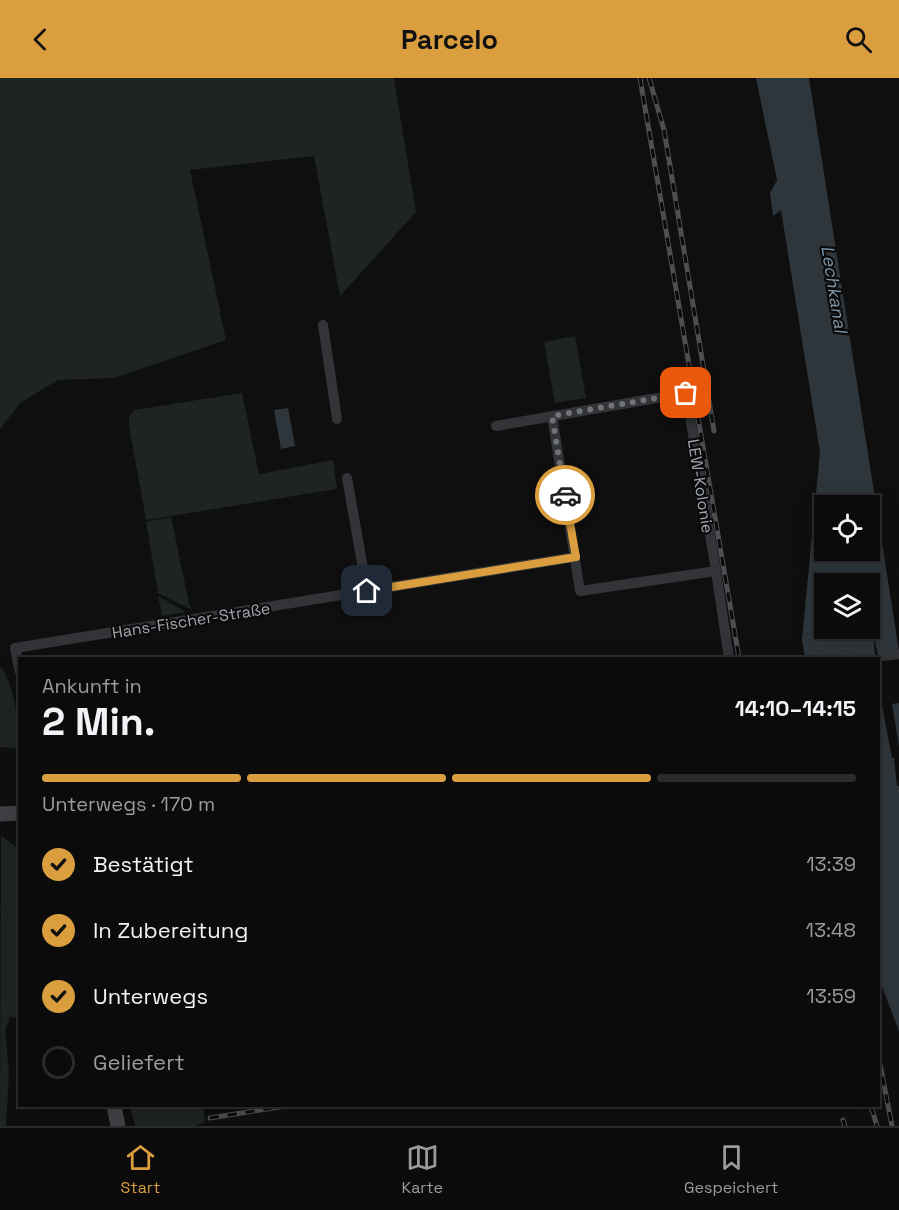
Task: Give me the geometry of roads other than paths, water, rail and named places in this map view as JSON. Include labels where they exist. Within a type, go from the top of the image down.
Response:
[{"type":"street","points":[[323,325],[338,419]]},
{"type":"street","name":"LEW-Kolonie","points":[[496,426],[686,393],[729,657]]},
{"type":"street","points":[[552,416],[580,591],[716,571]]},
{"type":"street","points":[[347,478],[367,591]]},
{"type":"street","name":"Hans-Fischer-Straße","points":[[18,662],[15,648],[576,557]]},
{"type":"street","points":[[878,657],[899,654]]},
{"type":"street","points":[[0,814],[18,813]]},
{"type":"street","points":[[114,1107],[118,1126]]},
{"type":"water","name":"Lechkanal","points":[[756,78],[809,78],[874,495],[816,495],[820,452],[781,210],[773,216],[770,193],[777,180]]},
{"type":"water","points":[[288,408],[295,446],[281,449],[274,410]]},
{"type":"water","points":[[814,515],[814,561],[880,561],[880,530],[899,651],[878,655],[874,639],[880,639],[880,573],[814,573],[814,639],[874,639],[875,655],[805,657],[802,640]]},
{"type":"water","points":[[899,703],[899,746],[892,704]]},
{"type":"water","points":[[880,706],[882,706],[892,758],[894,758],[897,786],[899,786],[899,1031],[880,982]]},
{"type":"railway","points":[[640,78],[739,657]]},
{"type":"railway","points":[[649,78],[664,130],[714,431]]},
{"type":"railway","points":[[880,1064],[892,1126]]},
{"type":"railway","points":[[210,1118],[280,1107]]},
{"type":"railway","points":[[871,1107],[877,1126]]},
{"type":"railway","points":[[843,1120],[845,1126]]}]
